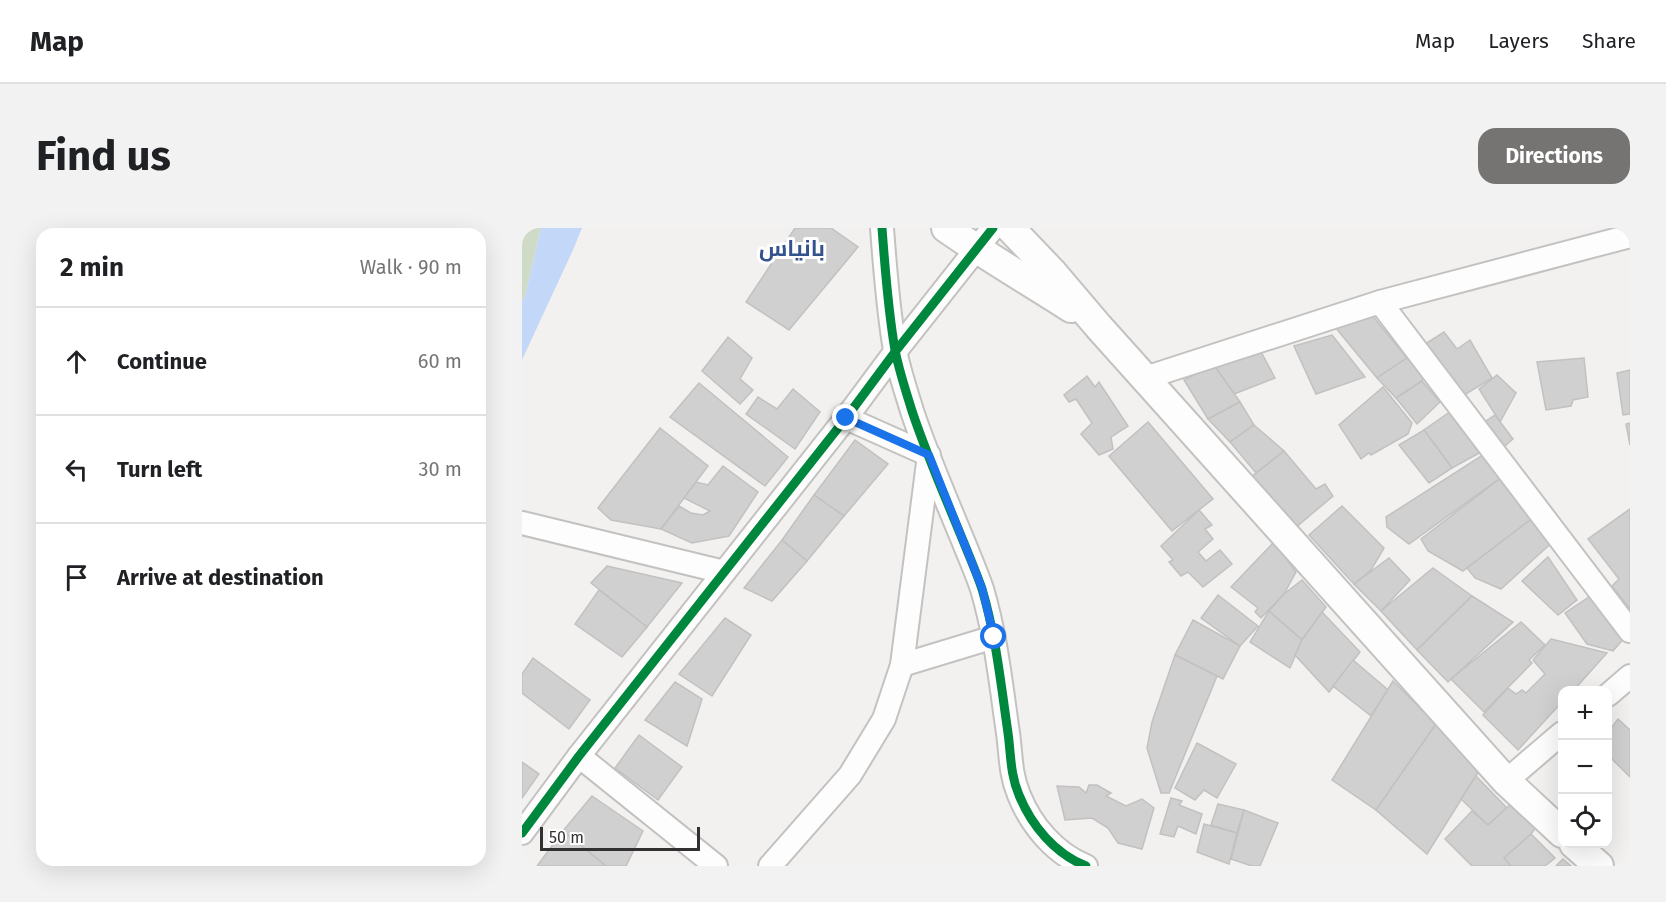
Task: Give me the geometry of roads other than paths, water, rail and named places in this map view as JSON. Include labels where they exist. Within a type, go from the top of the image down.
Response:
[{"type":"main road","points":[[946,228],[984,238],[1022,276],[1098,326]]},
{"type":"main road","points":[[1010,228],[1053,273],[1506,781],[1558,828]]},
{"type":"main road","points":[[1580,848],[1599,866]]},
{"type":"street","points":[[882,228],[888,303],[896,352],[910,404],[982,588],[994,637],[1009,740],[1009,758],[1018,794],[1031,818],[1048,840],[1062,852],[1086,866]]},
{"type":"street","points":[[1145,378],[1380,302],[1630,236]]},
{"type":"street","points":[[522,833],[579,756],[846,418],[984,238]]},
{"type":"street","points":[[1380,302],[1630,631]]},
{"type":"street","points":[[846,418],[929,455]]},
{"type":"street","points":[[770,866],[850,775],[884,719],[902,665],[929,455]]},
{"type":"street","points":[[522,523],[724,572]]},
{"type":"street","points":[[902,665],[994,637]]},
{"type":"street","points":[[1612,692],[1630,676]]},
{"type":"street","points":[[1506,781],[1558,737]]},
{"type":"street","points":[[579,756],[716,866]]},
{"type":"water","points":[[541,228],[582,228],[522,360],[522,301],[525,297]]},
{"type":"district","name":"بانياس","points":[[792,248]]}]
